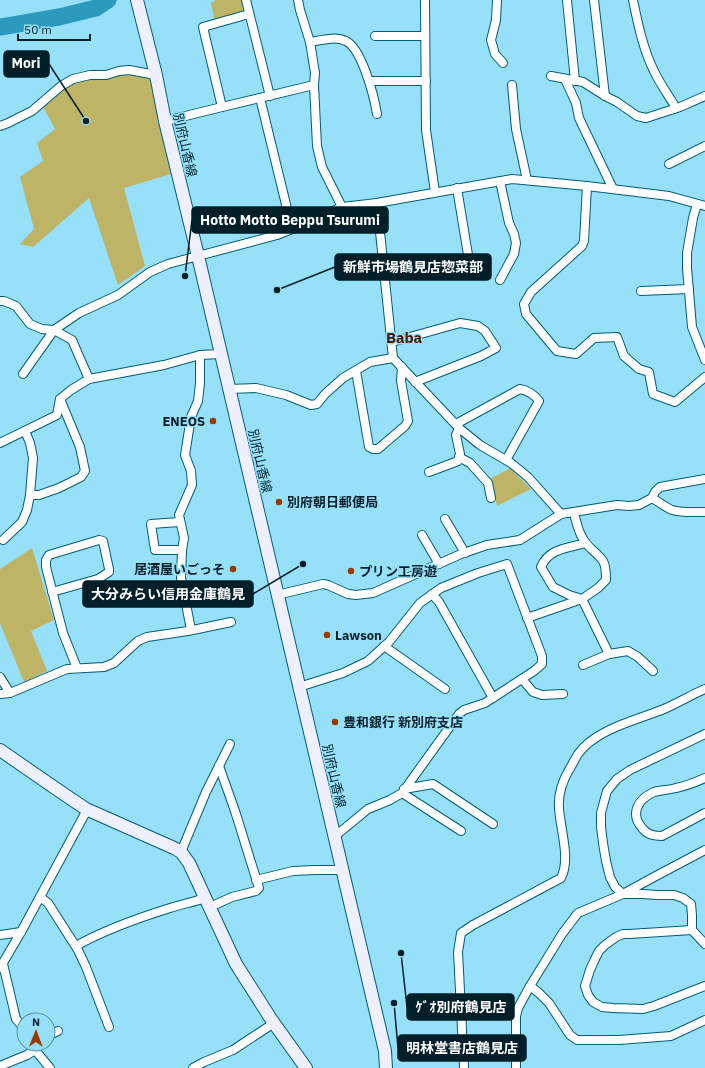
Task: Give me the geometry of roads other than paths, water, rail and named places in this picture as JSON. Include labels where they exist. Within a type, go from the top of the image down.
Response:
[{"type":"main road","name":"別府山香線","points":[[137,0],[156,74],[165,121],[385,1051],[386,1068]]},
{"type":"main road","points":[[0,750],[87,810],[182,852],[189,863],[236,964],[274,1023],[306,1068]]},
{"type":"street","points":[[246,0],[270,96]]},
{"type":"street","points":[[298,0],[310,42],[315,74],[314,85],[317,146],[322,168],[342,207]]},
{"type":"street","points":[[425,0],[426,130],[435,192]]},
{"type":"street","points":[[497,0],[496,20],[491,40],[495,54],[503,62]]},
{"type":"street","points":[[567,0],[575,81]]},
{"type":"street","points":[[594,0],[605,96]]},
{"type":"street","points":[[633,0],[639,28],[654,72],[676,108]]},
{"type":"street","points":[[222,107],[203,27],[249,14]]},
{"type":"street","points":[[376,36],[425,36]]},
{"type":"street","points":[[310,42],[335,38],[347,41],[356,49],[369,81],[377,114]]},
{"type":"street","points":[[0,126],[8,124],[32,111],[61,86],[73,78],[90,75],[106,75],[129,70],[156,74]]},
{"type":"street","points":[[551,76],[583,82],[637,116],[646,118],[705,96]]},
{"type":"street","points":[[565,79],[576,103],[580,118],[613,189]]},
{"type":"street","points":[[369,81],[426,81]]},
{"type":"street","points":[[165,121],[314,85]]},
{"type":"street","points":[[512,85],[516,129],[528,180]]},
{"type":"street","points":[[260,98],[292,229]]},
{"type":"street","points":[[670,164],[705,146]]},
{"type":"street","points":[[23,374],[54,330],[79,313],[118,295],[150,272],[168,264],[277,235],[342,207],[377,203],[512,179],[669,196],[701,205],[693,218],[687,253],[687,268],[690,289],[692,327],[705,360]]},
{"type":"street","points":[[500,181],[509,223],[516,243],[514,254],[500,280]]},
{"type":"street","points":[[587,186],[584,241],[582,246],[531,292],[524,304],[526,314],[557,351],[576,354],[594,338],[617,337],[624,356],[639,369],[649,372],[653,394],[675,402],[705,378]]},
{"type":"street","points":[[458,188],[470,267]]},
{"type":"street","points":[[377,203],[393,358],[457,426],[480,445],[506,460],[528,477],[561,514]]},
{"type":"street","points":[[641,292],[690,289]]},
{"type":"street","points":[[0,301],[16,306],[30,324],[42,329],[54,330],[72,340],[89,379]]},
{"type":"street","points":[[392,342],[460,323],[478,326],[485,331],[496,348],[481,356],[415,382]]},
{"type":"street","points":[[0,443],[57,416],[60,399],[89,379],[164,365],[200,355],[221,354]]},
{"type":"street","points":[[191,630],[181,578],[184,538],[179,515],[192,485],[191,471],[184,455],[191,417],[198,401],[200,383],[200,355]]},
{"type":"street","points":[[229,389],[256,388],[286,395],[311,405],[317,404],[325,394],[343,378],[370,362],[393,358]]},
{"type":"street","points":[[356,371],[369,446],[373,450],[378,449],[405,426],[408,421],[401,380],[402,367]]},
{"type":"street","points":[[457,426],[520,389],[525,390],[537,398],[539,401],[506,460]]},
{"type":"street","points":[[30,495],[59,488],[81,477],[85,471],[80,447],[60,399]]},
{"type":"street","points":[[429,472],[458,461],[460,454],[456,435],[457,426]]},
{"type":"street","points":[[3,540],[22,522],[27,510],[30,495],[33,458],[30,442],[25,431]]},
{"type":"street","points":[[459,457],[470,463],[488,483],[491,498]]},
{"type":"street","points":[[277,595],[323,584],[348,594],[369,594],[487,545],[520,540],[561,514],[617,505],[629,506],[640,504],[652,498],[660,487],[705,479]]},
{"type":"street","points":[[652,498],[673,510],[684,512],[705,512]]},
{"type":"street","points":[[528,618],[582,599],[598,588],[606,580],[604,562],[582,538],[574,513]]},
{"type":"street","points":[[445,519],[465,553]]},
{"type":"street","points":[[180,522],[151,524],[155,550],[182,550]]},
{"type":"street","points":[[422,535],[439,564]]},
{"type":"street","points":[[52,592],[98,579],[109,572],[103,541],[100,540],[49,555],[46,560],[46,567],[52,592],[63,633],[77,668]]},
{"type":"street","points":[[586,543],[555,551],[545,560],[541,567],[553,587],[569,595],[582,599],[609,654]]},
{"type":"street","points":[[299,687],[343,673],[368,661],[389,642],[420,603],[441,588],[478,573],[507,564],[542,656],[542,664],[534,671],[485,703],[464,710],[459,714],[403,791],[390,800],[368,809],[334,837]]},
{"type":"street","points":[[432,594],[439,602],[493,698]]},
{"type":"street","points":[[0,694],[10,693],[67,669],[104,667],[114,663],[138,641],[147,637],[231,622]]},
{"type":"street","points":[[384,646],[445,689]]},
{"type":"street","points":[[583,664],[609,654],[628,651],[638,657],[653,671]]},
{"type":"street","points":[[0,677],[10,693]]},
{"type":"street","points":[[522,679],[533,692],[542,695],[564,694]]},
{"type":"street","points":[[464,1068],[458,952],[461,933],[472,925],[561,878],[565,858],[559,795],[565,776],[578,754],[596,738],[606,732],[665,708],[705,688]]},
{"type":"street","points":[[705,734],[630,770],[617,778],[604,798],[601,814],[601,827],[606,861],[610,877],[616,887],[623,894],[674,895],[683,898],[690,904],[692,930],[705,944]]},
{"type":"street","points":[[182,852],[206,792],[230,744]]},
{"type":"street","points":[[76,946],[116,926],[169,908],[232,897],[258,890],[259,888],[235,811],[219,766]]},
{"type":"street","points":[[705,778],[675,788],[655,792],[643,798],[638,805],[636,812],[640,826],[646,832],[654,836],[662,836],[705,813]]},
{"type":"street","points":[[403,791],[433,784],[493,824]]},
{"type":"street","points":[[403,791],[461,830]]},
{"type":"street","points":[[16,1019],[1,966],[87,810]]},
{"type":"street","points":[[516,1068],[516,1016],[518,1008],[562,934],[578,913],[623,894],[705,850]]},
{"type":"street","points":[[256,880],[293,871],[342,870]]},
{"type":"street","points":[[40,897],[48,903],[76,946],[86,967],[109,1027]]},
{"type":"street","points":[[692,930],[623,934],[616,937],[604,945],[600,950],[586,982],[586,990],[593,1002],[602,1007],[643,1009],[705,986]]},
{"type":"street","points":[[0,935],[21,932]]},
{"type":"street","points":[[530,986],[549,1003],[570,1035],[577,1040],[619,1040],[671,1036],[705,1020]]},
{"type":"street","points":[[193,1068],[233,1050],[274,1023]]},
{"type":"street","points":[[0,1066],[27,1055],[30,1052]]},
{"type":"street","points":[[39,1052],[50,1068]]},
{"type":"waterway","points":[[0,27],[59,17],[96,8],[108,0]]},
{"type":"place","name":"Mori","points":[[86,121]]},
{"type":"place","name":"Hotto Motto Beppu Tsurumi","points":[[185,276]]},
{"type":"place","name":"新鮮市場鶴見店惣菜部","points":[[277,290]]},
{"type":"place","name":"ENEOS","points":[[213,421]]},
{"type":"place","name":"別府朝日郵便局","points":[[279,502]]},
{"type":"place","name":"大分みらい信用金庫鶴見","points":[[303,564]]},
{"type":"place","name":"居酒屋いごっそ","points":[[233,569]]},
{"type":"place","name":"プリン工房遊","points":[[351,571]]},
{"type":"place","name":"Lawson","points":[[327,635]]},
{"type":"place","name":"豊和銀行 新別府支店","points":[[335,722]]},
{"type":"place","name":"ｹﾞｵ別府鶴見店","points":[[401,953]]},
{"type":"place","name":"明林堂書店鶴見店","points":[[394,1003]]},
{"type":"district","name":"Baba","points":[[404,337]]}]
